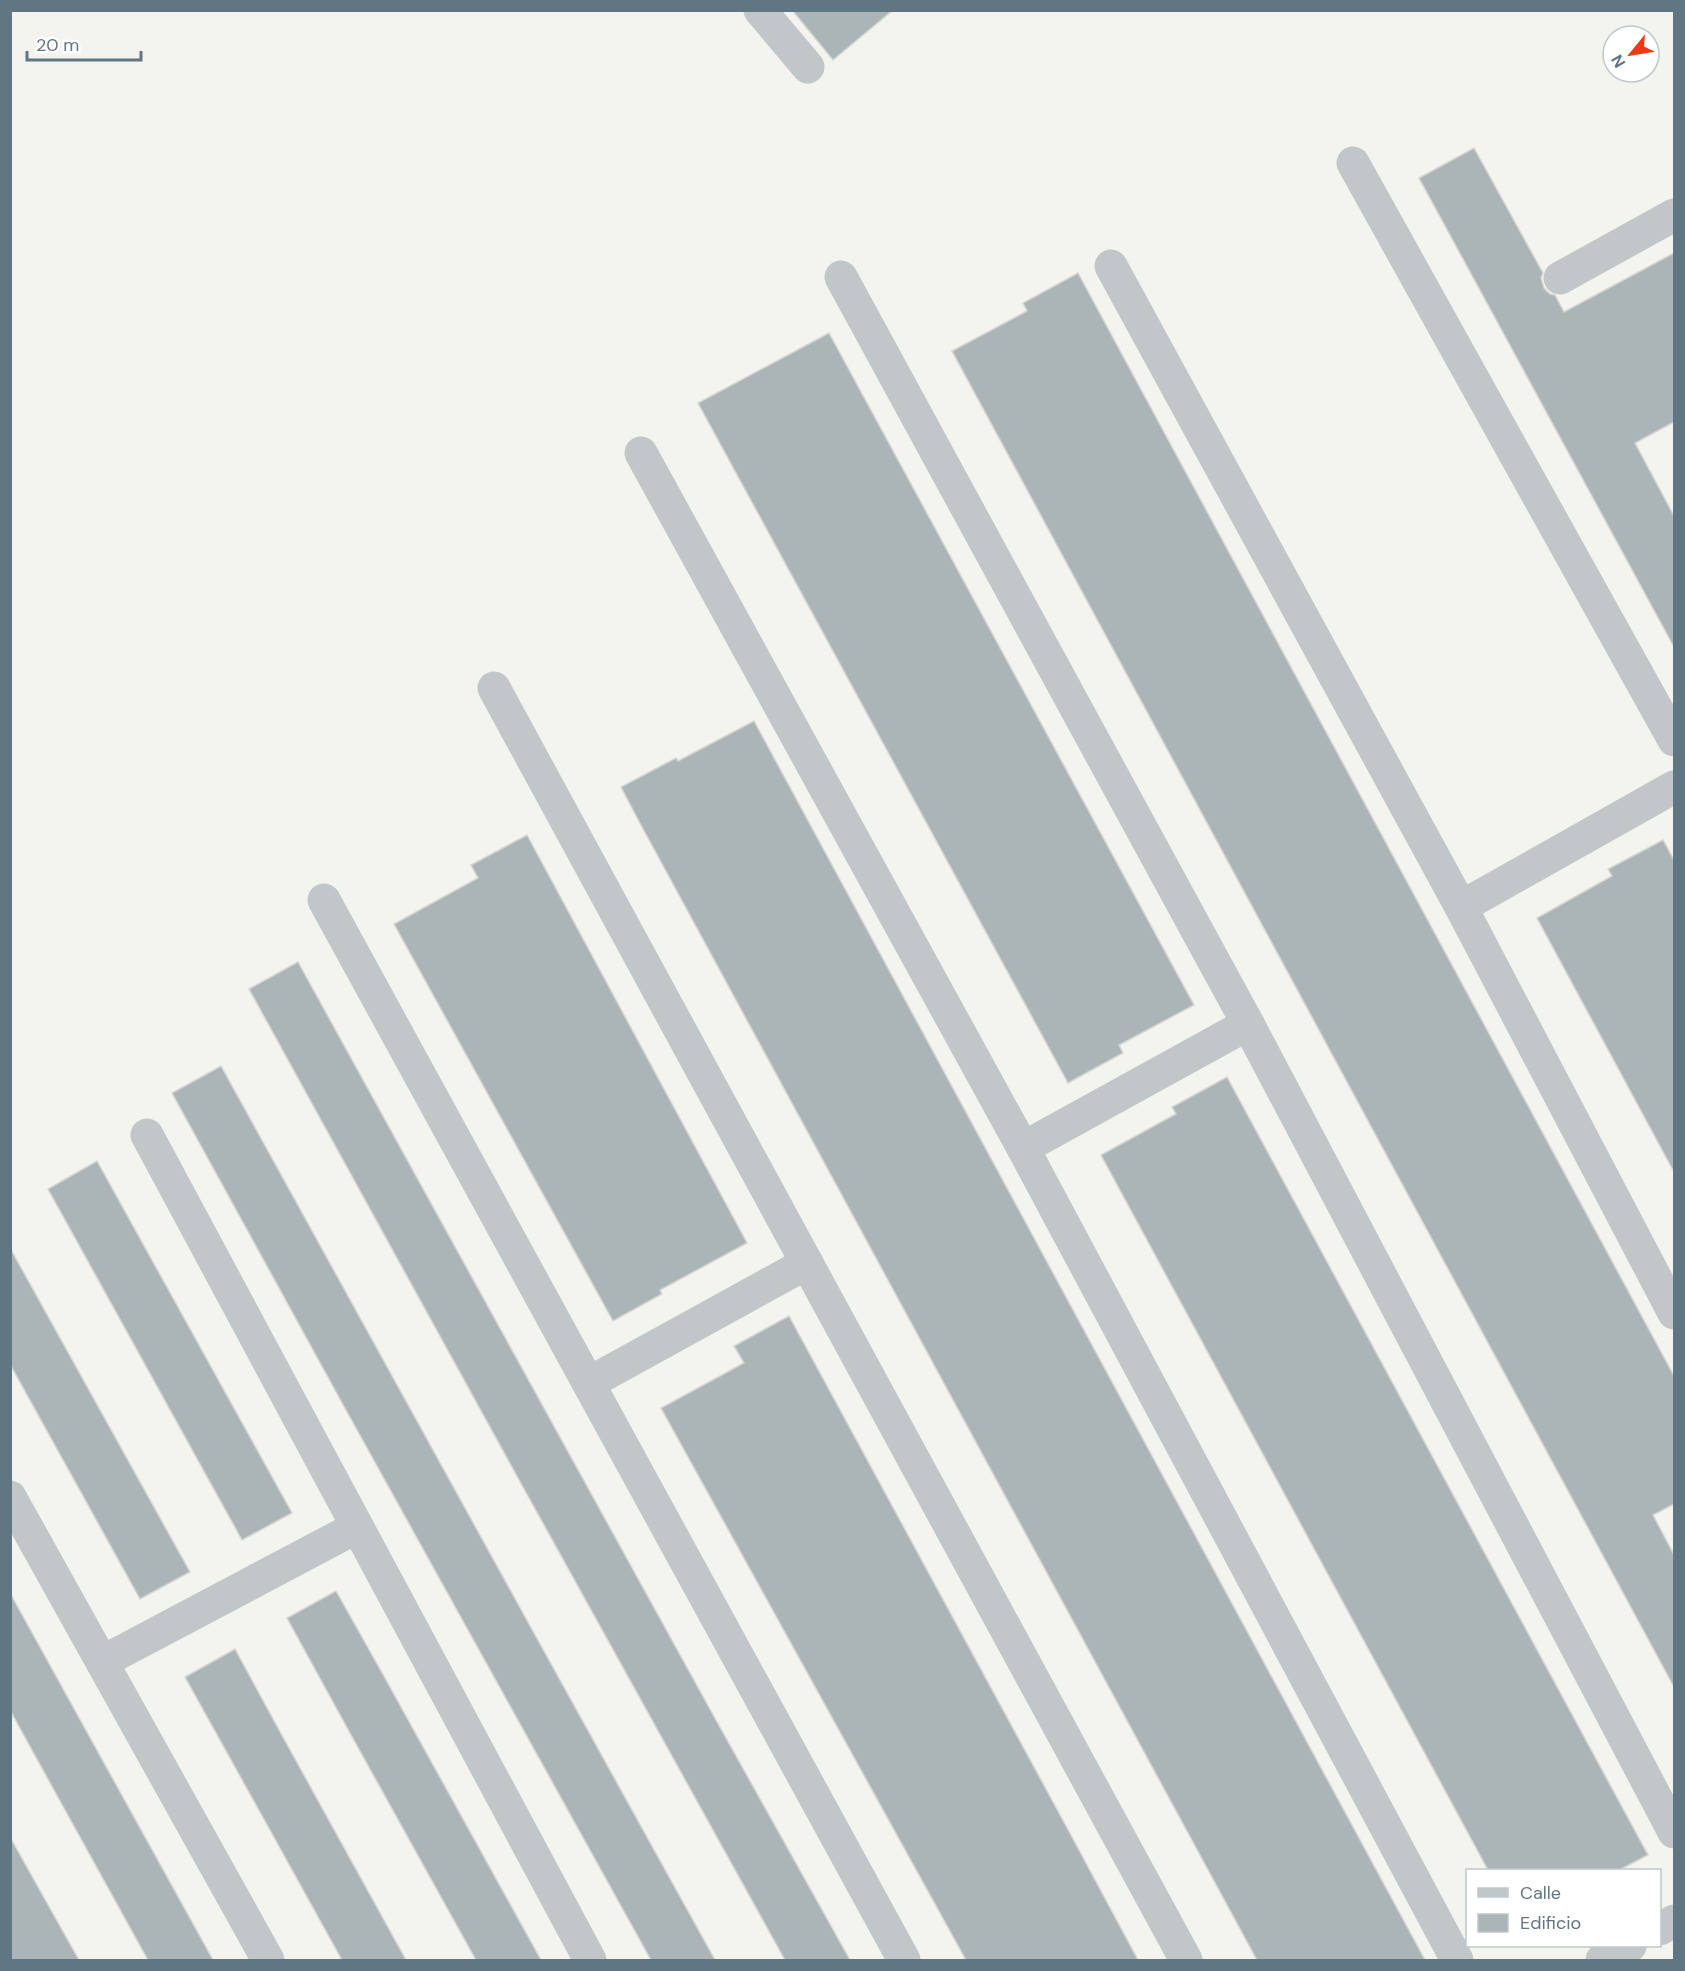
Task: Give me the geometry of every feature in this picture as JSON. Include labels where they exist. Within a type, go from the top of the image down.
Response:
[{"type":"street","points":[[760,10],[808,67]]},
{"type":"street","points":[[1353,164],[1674,740]]},
{"type":"street","points":[[1560,278],[1674,215]]},
{"type":"street","points":[[1111,266],[1461,907],[1674,1313]]},
{"type":"street","points":[[841,277],[1248,1024],[1674,1832]]},
{"type":"street","points":[[641,453],[1023,1148],[1456,1960]]},
{"type":"street","points":[[494,688],[1186,1960]]},
{"type":"street","points":[[1461,907],[1674,787]]},
{"type":"street","points":[[324,900],[904,1960]]},
{"type":"street","points":[[1023,1148],[1248,1024]]},
{"type":"street","points":[[147,1135],[590,1960]]},
{"type":"street","points":[[589,1383],[807,1263]]},
{"type":"street","points":[[10,1497],[268,1960]]},
{"type":"street","points":[[102,1662],[357,1527]]},
{"type":"street","points":[[1602,1960],[1628,1947]]},
{"type":"building","points":[[792,10],[893,10],[833,60]]},
{"type":"building","points":[[1474,148],[1543,273],[1541,278],[1544,288],[1550,294],[1555,295],[1564,312],[1674,253],[1674,422],[1635,443],[1674,516],[1674,647],[1419,178]]},
{"type":"building","points":[[1078,273],[1674,1376],[1674,1504],[1653,1515],[1674,1555],[1674,1687],[952,351],[1027,311],[1023,303]]},
{"type":"building","points":[[829,333],[1194,1005],[1119,1045],[1123,1053],[1068,1083],[698,403]]},
{"type":"building","points":[[754,721],[1425,1960],[1257,1960],[641,825],[621,787],[676,758],[678,761]]},
{"type":"building","points":[[527,835],[747,1243],[660,1290],[662,1294],[613,1321],[394,924],[478,878],[471,865]]},
{"type":"building","points":[[1663,840],[1674,860],[1674,1172],[1537,918],[1612,876],[1608,869]]},
{"type":"building","points":[[298,962],[850,1960],[785,1960],[523,1487],[249,989]]},
{"type":"building","points":[[221,1066],[715,1960],[651,1960],[346,1410],[172,1093]]},
{"type":"building","points":[[1227,1077],[1648,1855],[1621,1869],[1487,1869],[1101,1155],[1176,1114],[1172,1107]]},
{"type":"building","points":[[97,1161],[292,1513],[242,1540],[48,1189]]},
{"type":"building","points":[[10,1248],[190,1572],[140,1599],[10,1364]]},
{"type":"building","points":[[789,1316],[1138,1960],[966,1960],[661,1408],[744,1363],[734,1346]]},
{"type":"building","points":[[336,1591],[541,1960],[476,1960],[287,1618]]},
{"type":"building","points":[[10,1593],[213,1960],[148,1960],[10,1710]]},
{"type":"building","points":[[235,1649],[406,1960],[342,1960],[185,1677]]},
{"type":"building","points":[[10,1837],[57,1921],[79,1960],[10,1960]]}]
